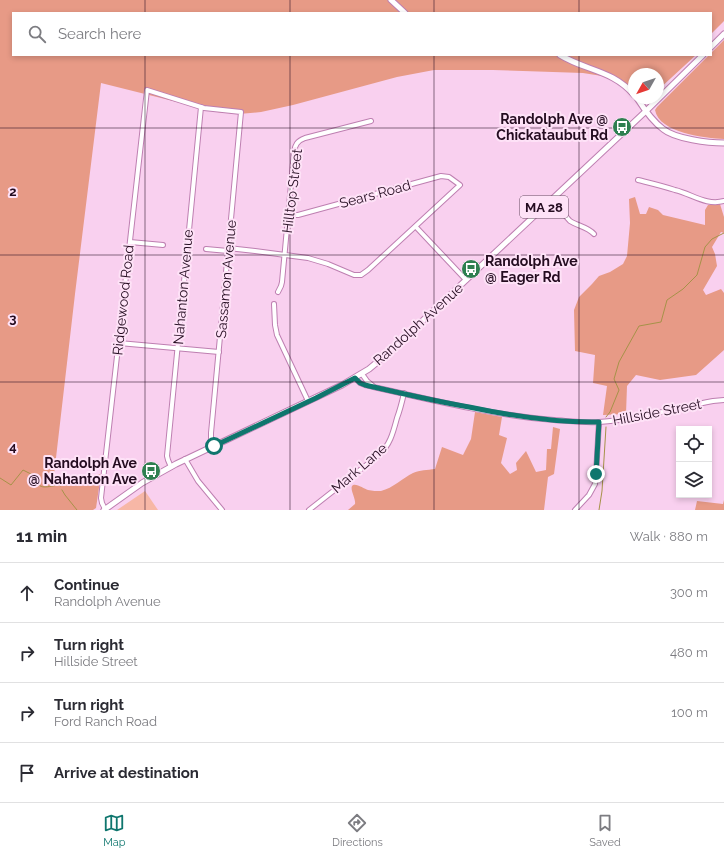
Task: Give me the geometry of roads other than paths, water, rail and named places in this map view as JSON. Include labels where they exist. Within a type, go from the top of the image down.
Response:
[{"type":"main road","points":[[391,0],[404,12]]},
{"type":"main road","points":[[712,46],[724,34]]},
{"type":"main road","points":[[562,56],[577,64],[612,77],[628,89]]},
{"type":"main road","name":"Randolph Avenue","points":[[105,509],[136,487],[185,459],[362,374],[387,354],[702,56]]},
{"type":"main road","points":[[641,104],[661,128],[672,134],[699,141],[724,143]]},
{"type":"street","name":"Ridgewood Road","points":[[105,509],[101,498],[147,90],[201,107]]},
{"type":"street","name":"Sassamon Avenue","points":[[201,107],[241,112],[211,433],[214,446]]},
{"type":"street","name":"Nahanton Avenue","points":[[171,467],[167,457],[201,107]]},
{"type":"street","name":"Hilltop Street","points":[[278,292],[282,284],[294,152],[297,143],[305,138],[371,120]]},
{"type":"street","name":"Sears Road","points":[[288,215],[298,215],[440,176],[452,178],[460,185],[416,227]]},
{"type":"street","points":[[638,180],[675,189],[708,202],[716,203],[724,201]]},
{"type":"street","points":[[551,200],[570,221],[590,230],[594,234]]},
{"type":"street","points":[[206,249],[285,255],[312,259],[352,274],[361,274],[368,270],[416,227],[466,280]]},
{"type":"street","points":[[130,242],[163,245]]},
{"type":"street","points":[[274,304],[277,335],[308,401]]},
{"type":"street","points":[[119,342],[219,352]]},
{"type":"street","name":"Hillside Street","points":[[362,374],[368,383],[377,388]]},
{"type":"street","name":"Hillside Street","points":[[355,378],[362,384],[441,402],[508,415],[555,420],[599,422],[710,401],[724,400]]},
{"type":"street","name":"Mark Lane","points":[[309,510],[386,448],[394,432],[404,394]]},
{"type":"street","points":[[574,510],[589,495],[594,484],[599,422]]},
{"type":"street","points":[[185,459],[198,481],[222,510]]},
{"type":"waterway","points":[[606,417],[610,412],[619,390],[614,379],[619,362],[639,326],[661,322],[667,300],[683,289],[697,275],[705,247],[712,239],[724,233]]},
{"type":"waterway","points":[[599,510],[602,491],[606,427]]},
{"type":"waterway","points":[[0,478],[11,485],[23,470],[33,475],[37,484],[40,486],[60,486]]},
{"type":"waterway","points":[[62,490],[77,510]]},
{"type":"place","name":"Randolph Ave @ Chickataubut Rd","points":[[622,127]]},
{"type":"place","name":"Randolph Ave @ Eager Rd","points":[[471,269]]},
{"type":"place","name":"Randolph Ave @ Nahanton Ave","points":[[151,471]]}]
